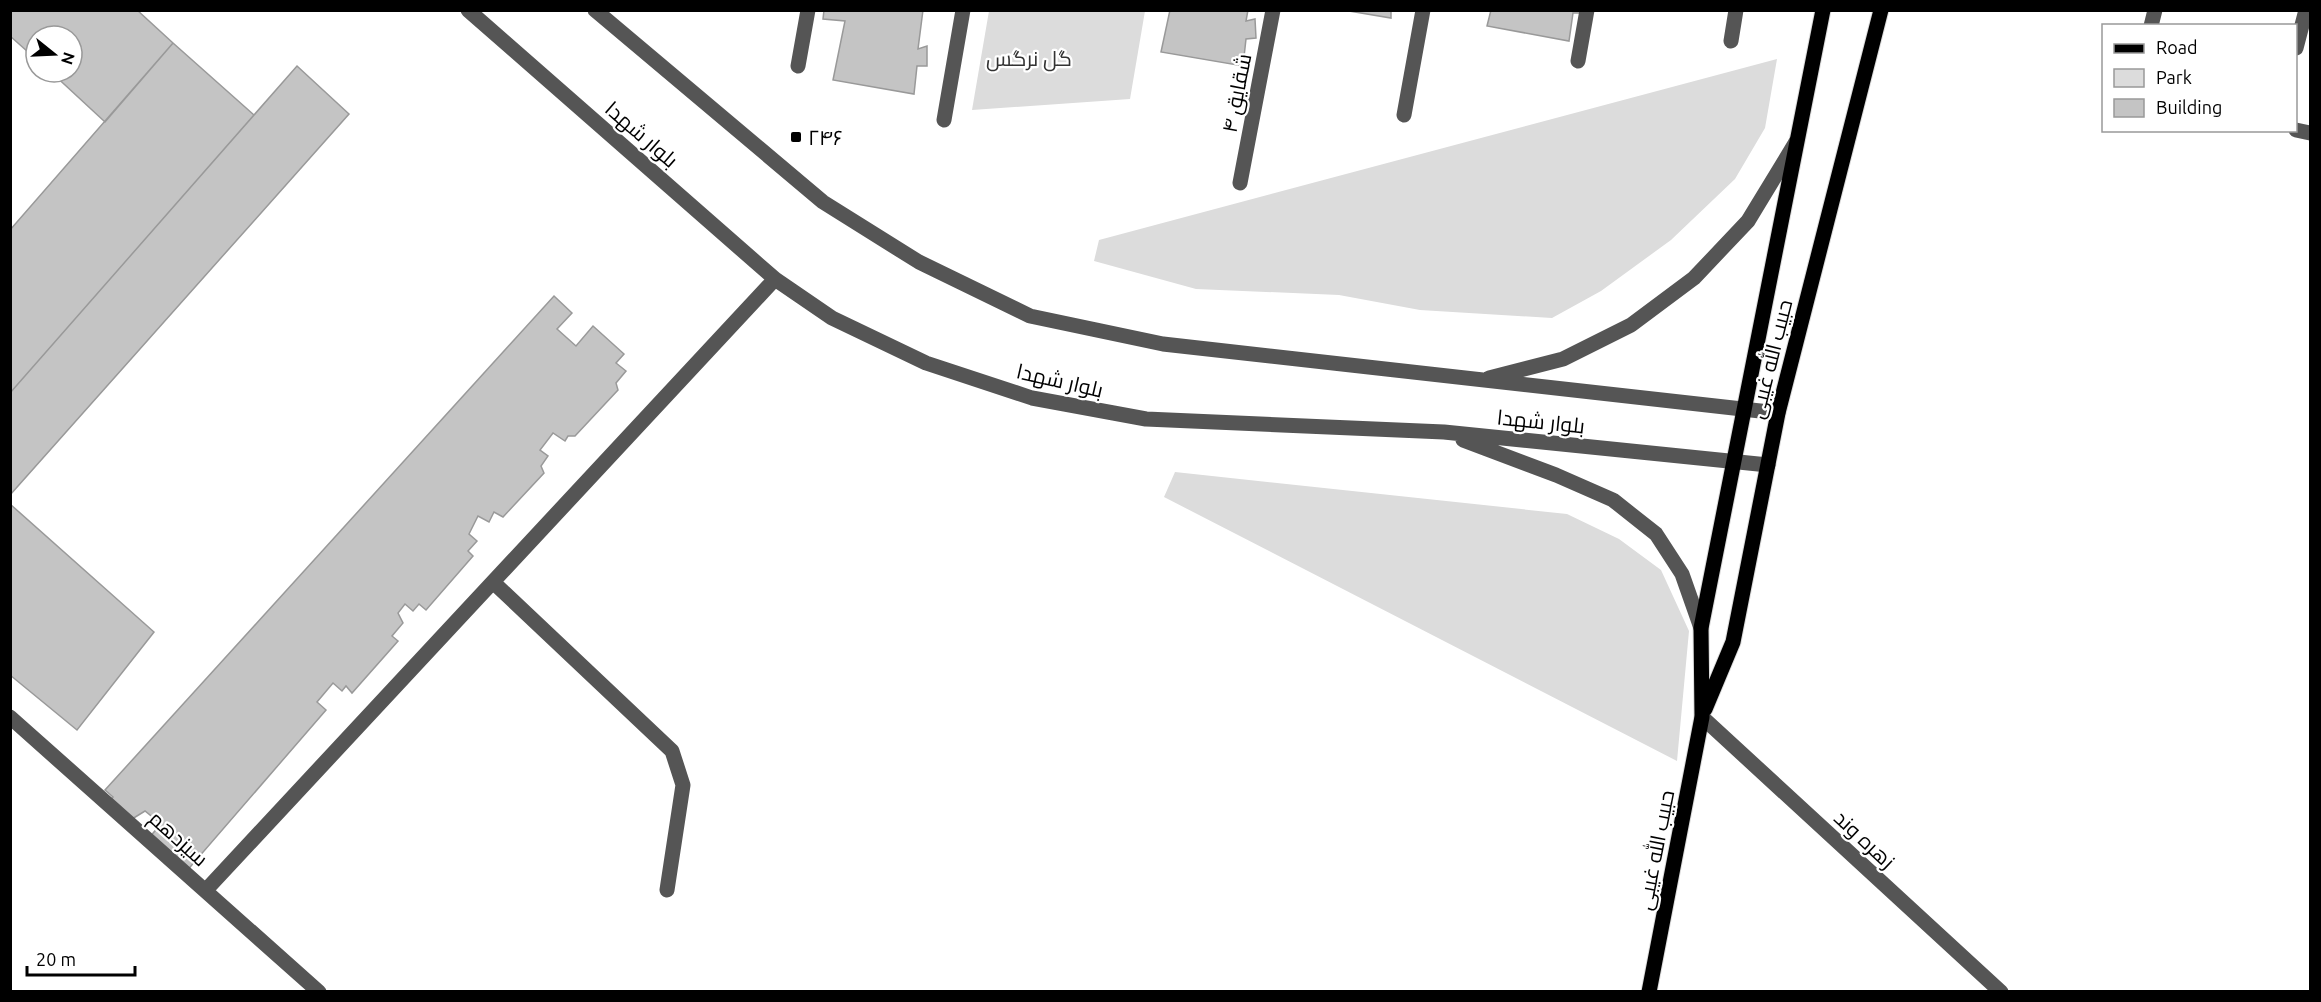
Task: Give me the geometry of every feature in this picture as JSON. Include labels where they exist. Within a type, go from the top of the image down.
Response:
[{"type":"main road","name":"حبیب الله غیبی","points":[[1702,717],[1701,628],[1823,10]]},
{"type":"main road","name":"حبیب الله غیبی","points":[[1649,992],[1702,717],[1733,642],[1778,413],[1881,10]]},
{"type":"street","name":"بلوار شهدا","points":[[468,10],[775,279],[832,318],[926,363],[1032,398],[1146,419],[1444,432],[1768,465]]},
{"type":"street","name":"بلوار شهدا","points":[[595,10],[823,202],[919,262],[1030,316],[1162,344],[1778,413]]},
{"type":"street","points":[[798,66],[808,10]]},
{"type":"street","points":[[944,120],[963,10]]},
{"type":"street","name":"شقایق ۴","points":[[1240,183],[1273,10]]},
{"type":"street","points":[[1404,115],[1423,10]]},
{"type":"street","points":[[1578,61],[1587,10]]},
{"type":"street","points":[[1731,41],[1736,10]]},
{"type":"street","points":[[2297,41],[2306,10]]},
{"type":"street","points":[[1480,381],[1563,359],[1631,325],[1694,278],[1748,221],[1799,137]]},
{"type":"street","points":[[206,890],[775,279]]},
{"type":"street","points":[[1444,432],[1556,475],[1613,500],[1656,534],[1682,574],[1701,628]]},
{"type":"street","points":[[493,582],[672,751],[683,785],[667,890]]},
{"type":"street","name":"سیزدهم","points":[[10,717],[319,992]]},
{"type":"street","name":"زهره وند","points":[[1702,717],[2001,992]]},
{"type":"green space","name":"گل نرگس","points":[[989,11],[1145,11],[1130,99],[972,110]]},
{"type":"green space","points":[[1777,59],[1765,128],[1735,179],[1671,240],[1601,291],[1552,318],[1420,310],[1339,295],[1196,289],[1094,261],[1099,240]]},
{"type":"green space","points":[[1175,472],[1567,514],[1619,539],[1661,570],[1689,631],[1677,761],[1164,497]]},
{"type":"building","points":[[10,10],[137,10],[173,43],[105,122],[64,84],[84,84],[84,24],[24,24],[24,48],[10,36]]},
{"type":"building","points":[[824,10],[923,10],[918,49],[927,46],[927,66],[917,66],[914,94],[833,80],[845,21],[823,19]]},
{"type":"building","points":[[1170,10],[1248,10],[1246,21],[1255,19],[1256,38],[1246,39],[1243,66],[1161,52]]},
{"type":"building","points":[[1343,10],[1391,10],[1391,18]]},
{"type":"building","points":[[1491,10],[1582,10],[1582,13],[1573,13],[1569,41],[1487,26]]},
{"type":"building","points":[[173,43],[254,115],[10,393],[10,230]]},
{"type":"building","points":[[297,66],[349,114],[10,495],[10,393]]},
{"type":"building","points":[[554,296],[572,313],[557,329],[576,346],[593,326],[624,354],[616,363],[626,371],[616,383],[618,390],[575,436],[568,436],[565,441],[553,433],[540,450],[548,456],[541,466],[544,473],[503,517],[494,512],[489,522],[478,516],[469,534],[477,541],[468,551],[473,556],[426,610],[419,604],[413,611],[405,604],[398,613],[403,623],[392,636],[398,641],[352,693],[346,686],[342,691],[333,683],[317,702],[326,710],[185,873],[147,840],[161,824],[145,811],[124,824],[104,806],[113,797],[105,790]]},
{"type":"building","points":[[10,504],[154,632],[77,730],[10,675]]},
{"type":"place","name":"۲۴۶","points":[[796,137]]}]
